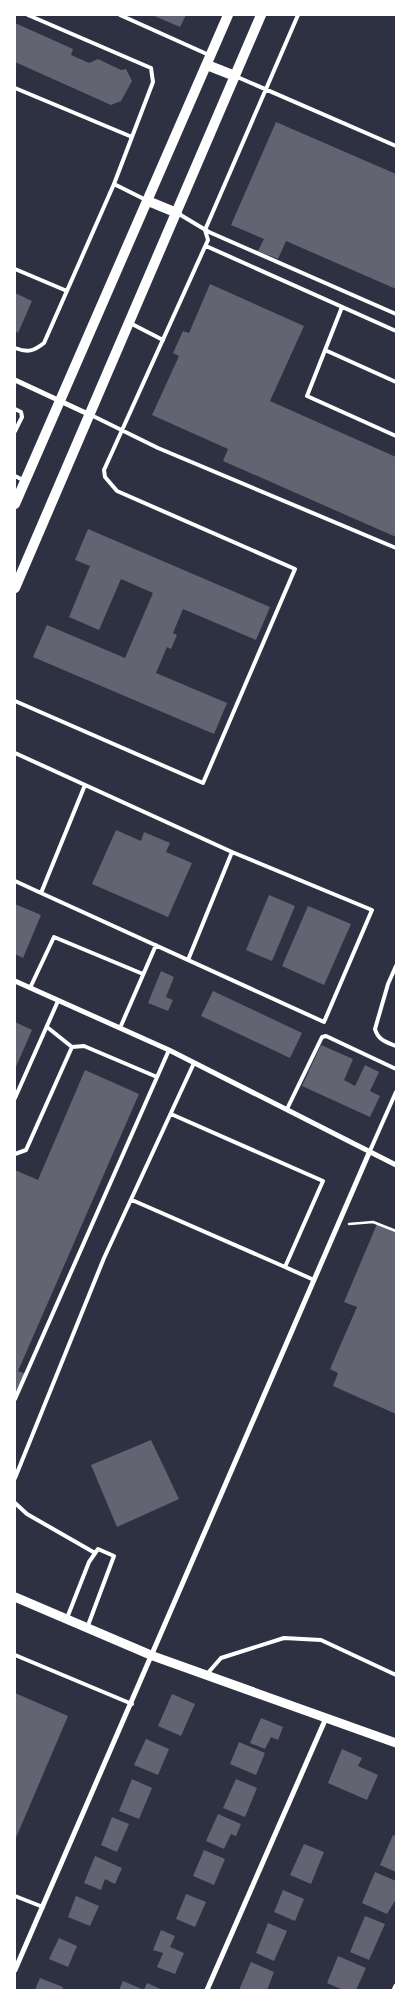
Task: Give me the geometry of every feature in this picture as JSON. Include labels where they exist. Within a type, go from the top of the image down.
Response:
[{"type":"main road","points":[[15,504],[228,15]]},
{"type":"main road","points":[[15,588],[88,414],[130,323],[261,15]]},
{"type":"main road","points":[[209,60],[235,76]]},
{"type":"main road","points":[[148,201],[177,213]]},
{"type":"street","points":[[15,380],[88,414]]},
{"type":"street","points":[[15,981],[169,1050],[396,1165]]},
{"type":"street","points":[[15,1970],[153,1656],[369,1153]]},
{"type":"street","points":[[15,1597],[153,1656],[396,1743]]},
{"type":"street","points":[[207,1990],[326,1718]]},
{"type":"street","points":[[394,1990],[396,1986]]},
{"type":"lane","points":[[15,348],[25,352],[32,351],[44,343],[114,184],[154,82],[151,68],[28,15]]},
{"type":"lane","points":[[120,15],[209,60]]},
{"type":"lane","points":[[15,701],[203,783],[295,568],[117,491],[105,478],[104,470],[206,246],[208,240],[205,230],[298,15]]},
{"type":"lane","points":[[235,76],[396,145]]},
{"type":"lane","points":[[15,88],[132,137]]},
{"type":"lane","points":[[114,184],[148,201]]},
{"type":"lane","points":[[177,213],[205,230],[396,314]]},
{"type":"lane","points":[[206,246],[396,331]]},
{"type":"lane","points":[[15,268],[67,291]]},
{"type":"lane","points":[[342,307],[307,396],[396,436]]},
{"type":"lane","points":[[130,323],[163,340]]},
{"type":"lane","points":[[324,350],[396,382]]},
{"type":"lane","points":[[15,409],[21,412],[22,417],[15,432]]},
{"type":"lane","points":[[88,414],[158,448],[396,548]]},
{"type":"lane","points":[[15,476],[25,481]]},
{"type":"lane","points":[[15,754],[232,852],[372,910],[324,1022],[15,881]]},
{"type":"lane","points":[[41,893],[85,785]]},
{"type":"lane","points":[[188,960],[232,852]]},
{"type":"lane","points":[[30,988],[54,937],[143,974]]},
{"type":"lane","points":[[120,1028],[156,945]]},
{"type":"lane","points":[[396,966],[388,984],[375,1029],[377,1036],[396,1046]]},
{"type":"lane","points":[[15,1098],[58,1001]]},
{"type":"lane","points":[[47,1027],[72,1047],[84,1046],[157,1077]]},
{"type":"lane","points":[[287,1109],[322,1037],[326,1036],[396,1069]]},
{"type":"lane","points":[[15,1154],[26,1150],[72,1047]]},
{"type":"lane","points":[[15,1399],[169,1050]]},
{"type":"lane","points":[[15,1478],[104,1258],[194,1063]]},
{"type":"lane","points":[[369,1153],[396,1092]]},
{"type":"lane","points":[[171,1114],[324,1181],[285,1267]]},
{"type":"lane","points":[[132,1200],[314,1280]]},
{"type":"lane","points":[[15,1503],[27,1514],[95,1553]]},
{"type":"lane","points":[[66,1619],[89,1562],[98,1549],[114,1556],[87,1628]]},
{"type":"lane","points":[[206,1675],[221,1658],[284,1638],[321,1640],[396,1674]]},
{"type":"lane","points":[[15,1656],[132,1704]]},
{"type":"lane","points":[[15,1896],[43,1907]]},
{"type":"path","points":[[337,1226],[373,1222],[396,1231]]},
{"type":"building","points":[[152,15],[186,15],[180,27]]},
{"type":"building","points":[[15,23],[73,49],[71,55],[89,63],[98,59],[121,70],[126,69],[132,81],[121,101],[111,105],[15,62]]},
{"type":"building","points":[[276,122],[396,174],[396,289],[286,241],[278,259],[258,251],[264,239],[231,225]]},
{"type":"building","points":[[210,284],[304,326],[270,401],[396,457],[396,537],[223,461],[228,449],[152,415],[179,356],[173,353],[183,331],[189,333]]},
{"type":"building","points":[[15,293],[32,301],[18,333],[15,331]]},
{"type":"building","points":[[88,529],[270,607],[256,640],[183,609],[173,633],[177,635],[171,649],[167,647],[156,673],[227,703],[214,734],[33,657],[47,625],[125,658],[153,593],[121,579],[99,630],[69,617],[90,566],[75,560]]},
{"type":"building","points":[[116,830],[141,841],[144,832],[170,843],[166,852],[192,863],[168,917],[92,884]]},
{"type":"building","points":[[269,895],[295,906],[272,961],[246,950]]},
{"type":"building","points":[[15,904],[41,915],[23,958],[15,954]]},
{"type":"building","points":[[308,906],[351,924],[324,985],[282,966]]},
{"type":"building","points":[[161,971],[174,977],[166,997],[173,1000],[168,1011],[148,1003]]},
{"type":"building","points":[[213,991],[302,1033],[290,1058],[201,1016]]},
{"type":"building","points":[[15,1022],[32,1030],[15,1069]]},
{"type":"building","points":[[321,1045],[353,1059],[344,1080],[355,1086],[365,1065],[379,1072],[370,1091],[380,1096],[370,1117],[302,1086]]},
{"type":"building","points":[[85,1070],[139,1094],[18,1371],[26,1374],[15,1399],[15,1170],[38,1180]]},
{"type":"building","points":[[377,1224],[396,1232],[396,1414],[333,1386],[338,1373],[330,1369],[357,1307],[344,1302]]},
{"type":"building","points":[[151,1440],[179,1499],[117,1527],[91,1465]]},
{"type":"building","points":[[15,1693],[68,1716],[15,1840]]},
{"type":"building","points":[[172,1694],[195,1704],[181,1736],[158,1726]]},
{"type":"building","points":[[261,1718],[283,1727],[278,1740],[271,1737],[265,1749],[250,1743]]},
{"type":"building","points":[[146,1739],[169,1749],[158,1775],[134,1765]]},
{"type":"building","points":[[239,1742],[265,1753],[256,1775],[230,1764]]},
{"type":"building","points":[[342,1749],[362,1758],[358,1766],[378,1775],[367,1800],[328,1783]]},
{"type":"building","points":[[132,1779],[152,1788],[139,1819],[119,1811]]},
{"type":"building","points":[[236,1779],[257,1788],[245,1817],[223,1808]]},
{"type":"building","points":[[218,1814],[241,1824],[236,1836],[231,1834],[224,1849],[206,1841]]},
{"type":"building","points":[[112,1817],[129,1824],[117,1852],[101,1845]]},
{"type":"building","points":[[393,1835],[396,1836],[396,1872],[380,1865]]},
{"type":"building","points":[[304,1844],[324,1852],[311,1884],[290,1875]]},
{"type":"building","points":[[204,1850],[225,1859],[214,1885],[193,1876]]},
{"type":"building","points":[[95,1856],[122,1868],[115,1884],[105,1879],[101,1890],[84,1883]]},
{"type":"building","points":[[375,1872],[396,1881],[396,1899],[387,1914],[362,1903]]},
{"type":"building","points":[[283,1890],[304,1899],[295,1921],[274,1912]]},
{"type":"building","points":[[186,1894],[206,1902],[195,1927],[176,1919]]},
{"type":"building","points":[[76,1896],[99,1906],[90,1926],[68,1917]]},
{"type":"building","points":[[365,1916],[385,1924],[369,1960],[350,1952]]},
{"type":"building","points":[[268,1923],[287,1931],[274,1961],[256,1953]]},
{"type":"building","points":[[161,1930],[175,1936],[170,1947],[184,1953],[175,1974],[157,1967],[163,1953],[153,1950]]},
{"type":"building","points":[[59,1938],[77,1946],[68,1967],[49,1959]]},
{"type":"building","points":[[338,1956],[366,1968],[356,1990],[343,1990],[327,1983]]},
{"type":"building","points":[[251,1962],[274,1972],[267,1990],[239,1990]]},
{"type":"building","points":[[40,1978],[63,1987],[62,1990],[35,1990]]},
{"type":"building","points":[[123,1981],[144,1990],[119,1990]]},
{"type":"building","points":[[147,1983],[163,1990],[144,1990]]}]
